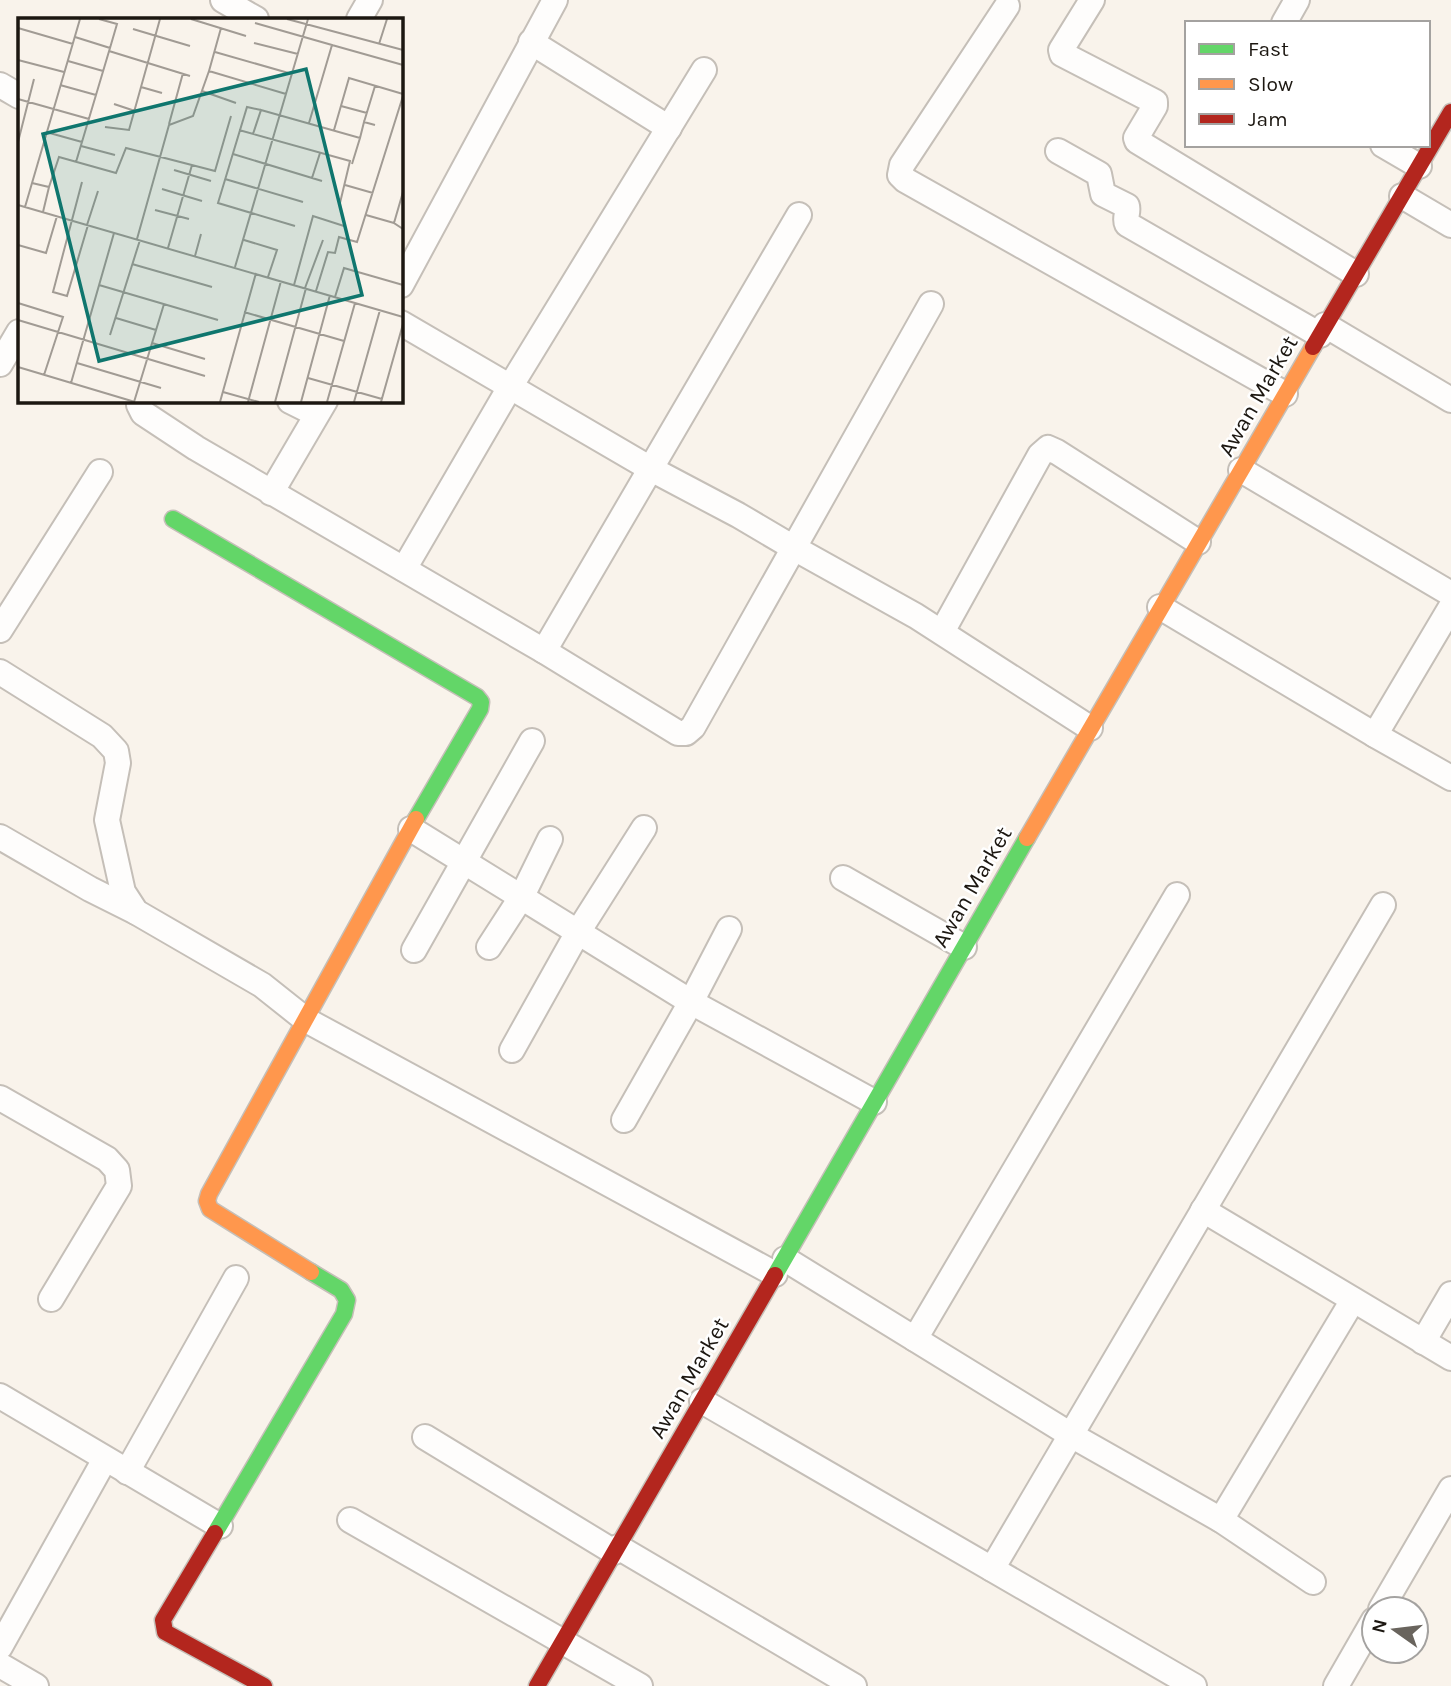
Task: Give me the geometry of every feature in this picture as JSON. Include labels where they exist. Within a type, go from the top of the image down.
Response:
[{"type":"street","points":[[223,0],[254,18]]},
{"type":"street","points":[[360,18],[370,0]]},
{"type":"street","points":[[402,283],[555,0]]},
{"type":"street","points":[[1092,0],[1061,50],[1062,54],[1156,103],[1136,138],[1137,141],[1356,274]]},
{"type":"street","points":[[1285,21],[1297,0]]},
{"type":"street","points":[[1007,6],[902,164],[901,175],[905,180],[1285,394]]},
{"type":"street","points":[[531,42],[669,128]]},
{"type":"street","points":[[404,569],[510,387],[704,70]]},
{"type":"street","name":"Awan Market","points":[[537,1686],[1160,607],[1451,112]]},
{"type":"street","points":[[1386,147],[1419,166]]},
{"type":"street","points":[[1058,152],[1099,174],[1103,194],[1127,206],[1127,224],[1451,400]]},
{"type":"street","points":[[1402,196],[1451,225]]},
{"type":"street","points":[[544,651],[799,215]]},
{"type":"street","points":[[140,402],[143,414],[196,448],[544,651],[678,733],[686,733],[693,727],[931,304]]},
{"type":"street","points":[[402,324],[651,470],[738,514],[942,632],[1090,728]]},
{"type":"street","points":[[0,364],[18,334]]},
{"type":"street","points":[[271,493],[321,408],[294,402]]},
{"type":"street","points":[[942,632],[1040,455],[1048,448],[1198,542]]},
{"type":"street","points":[[1241,470],[1451,594]]},
{"type":"street","points":[[0,630],[100,472]]},
{"type":"street","points":[[173,519],[477,696],[481,702],[480,709],[411,829],[207,1201],[210,1209],[341,1290],[347,1300],[344,1314],[163,1620],[165,1632],[264,1686]]},
{"type":"street","points":[[1160,607],[1451,778]]},
{"type":"street","points":[[1375,735],[1451,607]]},
{"type":"street","points":[[0,672],[102,736],[116,751],[118,763],[107,820],[123,892],[136,912]]},
{"type":"street","points":[[414,950],[532,741]]},
{"type":"street","points":[[512,1050],[578,932],[644,828]]},
{"type":"street","points":[[411,829],[691,1002],[874,1102]]},
{"type":"street","points":[[0,837],[262,985],[306,1020],[915,1339],[1070,1435],[1221,1520],[1313,1582]]},
{"type":"street","points":[[489,947],[522,897],[550,839]]},
{"type":"street","points":[[843,878],[964,947]]},
{"type":"street","points":[[915,1339],[1177,895]]},
{"type":"street","points":[[992,1569],[1383,905]]},
{"type":"street","points":[[624,1120],[729,929]]},
{"type":"street","points":[[0,1098],[107,1158],[117,1170],[119,1186],[51,1299]]},
{"type":"street","points":[[1203,1210],[1451,1359]]},
{"type":"street","points":[[127,1472],[236,1279]]},
{"type":"street","points":[[1423,1342],[1451,1294]]},
{"type":"street","points":[[1221,1520],[1353,1300]]},
{"type":"street","points":[[0,1396],[219,1526]]},
{"type":"street","points":[[702,1401],[1194,1686]]},
{"type":"street","points":[[425,1437],[854,1686]]},
{"type":"street","points":[[0,1647],[105,1459]]},
{"type":"street","points":[[1389,1595],[1451,1489]]},
{"type":"street","points":[[350,1520],[640,1686]]},
{"type":"street","points":[[1336,1686],[1360,1644]]},
{"type":"street","points":[[0,1665],[36,1686]]},
{"type":"traffic: fast","points":[[173,519],[477,697],[481,702],[480,709],[416,819]]},
{"type":"traffic: fast","points":[[775,1275],[1027,838]]},
{"type":"traffic: fast","points":[[215,1533],[344,1314],[347,1300],[341,1290],[311,1272]]},
{"type":"traffic: slow","points":[[1027,838],[1313,347]]},
{"type":"traffic: slow","points":[[311,1272],[210,1209],[207,1201],[416,819]]},
{"type":"traffic: jam","points":[[1313,347],[1451,112]]},
{"type":"traffic: jam","points":[[537,1686],[775,1275]]},
{"type":"traffic: jam","points":[[215,1533],[163,1620],[165,1632],[264,1686]]}]
